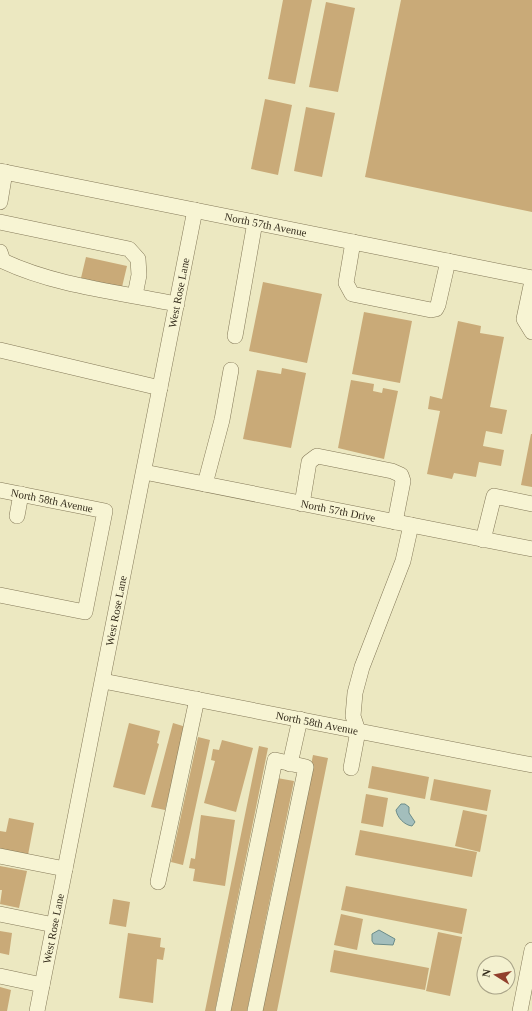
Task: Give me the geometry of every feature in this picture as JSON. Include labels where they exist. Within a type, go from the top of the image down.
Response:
[{"type":"street","points":[[0,202],[2,172]]},
{"type":"street","name":"North 57th Avenue","points":[[2,172],[256,222],[532,279]]},
{"type":"street","name":"West Rose Lane","points":[[37,1011],[195,210]]},
{"type":"street","points":[[0,222],[129,249],[138,258],[139,275],[135,295]]},
{"type":"street","points":[[234,336],[256,222]]},
{"type":"street","points":[[353,242],[346,283],[352,294],[360,296],[431,310],[436,309],[448,261]]},
{"type":"street","points":[[0,252],[3,261],[23,270],[60,280],[177,304]]},
{"type":"street","points":[[532,279],[524,320],[532,332]]},
{"type":"street","points":[[0,350],[160,388]]},
{"type":"street","points":[[205,484],[222,420],[232,370]]},
{"type":"street","points":[[302,504],[310,462],[317,456],[392,471],[401,475],[403,482],[395,522]]},
{"type":"street","name":"North 57th Drive","points":[[144,472],[532,549]]},
{"type":"street","name":"North 58th Avenue","points":[[0,490],[105,511],[85,612],[0,596]]},
{"type":"street","points":[[17,516],[21,494]]},
{"type":"street","points":[[483,540],[494,496],[532,504]]},
{"type":"street","points":[[350,768],[358,731],[353,716],[355,693],[362,667],[403,561],[411,525]]},
{"type":"street","name":"North 58th Avenue","points":[[102,681],[532,765]]},
{"type":"street","points":[[158,882],[197,699]]},
{"type":"street","points":[[290,764],[300,719]]},
{"type":"street","points":[[223,1011],[275,760],[306,767],[255,1011]]},
{"type":"street","points":[[0,856],[65,869]]},
{"type":"street","points":[[0,914],[54,926]]},
{"type":"street","points":[[520,1011],[532,950]]},
{"type":"street","points":[[0,976],[42,985]]},
{"type":"water","points":[[401,804],[405,804],[409,807],[409,813],[415,822],[412,826],[401,820],[398,815],[396,810]]},
{"type":"water","points":[[379,930],[395,939],[393,945],[374,944],[372,941],[372,934]]},
{"type":"building","points":[[283,0],[312,0],[295,84],[268,79]]},
{"type":"building","points":[[401,0],[532,0],[532,212],[365,177]]},
{"type":"building","points":[[326,2],[355,8],[338,92],[309,87]]},
{"type":"building","points":[[265,99],[292,105],[278,175],[251,169]]},
{"type":"building","points":[[306,107],[335,113],[322,177],[294,171]]},
{"type":"building","points":[[86,257],[127,266],[122,287],[81,278]]},
{"type":"building","points":[[263,282],[322,294],[307,363],[249,351]]},
{"type":"building","points":[[364,312],[412,321],[400,383],[352,374]]},
{"type":"building","points":[[458,321],[481,326],[480,333],[504,337],[490,407],[507,410],[502,434],[486,431],[483,446],[504,450],[501,466],[479,462],[476,477],[454,473],[452,479],[427,474],[440,411],[428,409],[430,396],[442,399]]},
{"type":"building","points":[[282,368],[306,373],[291,448],[243,439],[257,370],[281,374]]},
{"type":"building","points":[[351,380],[374,384],[373,391],[382,393],[383,388],[398,391],[384,459],[338,448]]},
{"type":"building","points":[[532,434],[532,487],[521,485]]},
{"type":"building","points":[[129,723],[160,731],[157,743],[159,744],[145,795],[113,787]]},
{"type":"building","points":[[173,723],[186,727],[165,810],[151,807]]},
{"type":"building","points":[[198,737],[210,740],[183,865],[171,862]]},
{"type":"building","points":[[222,740],[253,748],[236,812],[204,803],[215,761],[211,760],[213,749],[219,750]]},
{"type":"building","points":[[259,746],[268,748],[215,1011],[205,1011]]},
{"type":"building","points":[[313,755],[328,758],[277,1011],[262,1011]]},
{"type":"building","points":[[372,766],[429,777],[425,799],[368,788]]},
{"type":"building","points":[[277,778],[294,781],[247,1011],[229,1011]]},
{"type":"building","points":[[434,779],[491,790],[487,811],[430,800]]},
{"type":"building","points":[[366,794],[388,798],[383,827],[361,823]]},
{"type":"building","points":[[463,810],[487,815],[480,852],[455,846]]},
{"type":"building","points":[[201,815],[235,820],[225,886],[193,881],[195,869],[189,868],[191,858],[195,859]]},
{"type":"building","points":[[9,818],[34,823],[28,855],[0,850],[0,831],[6,832]]},
{"type":"building","points":[[360,830],[477,852],[472,877],[355,855]]},
{"type":"building","points":[[0,866],[27,871],[19,908],[0,904],[2,890],[0,890]]},
{"type":"building","points":[[346,886],[467,909],[462,934],[341,910]]},
{"type":"building","points":[[113,899],[130,902],[126,927],[109,924]]},
{"type":"building","points":[[341,914],[363,919],[357,950],[334,945]]},
{"type":"building","points":[[0,931],[12,933],[9,955],[0,953]]},
{"type":"building","points":[[438,932],[462,937],[450,996],[426,991]]},
{"type":"building","points":[[128,933],[161,938],[160,947],[165,948],[163,960],[157,959],[153,1003],[119,998]]},
{"type":"building","points":[[334,950],[429,968],[425,990],[330,972]]},
{"type":"building","points":[[0,987],[11,990],[7,1011],[0,1011]]}]
